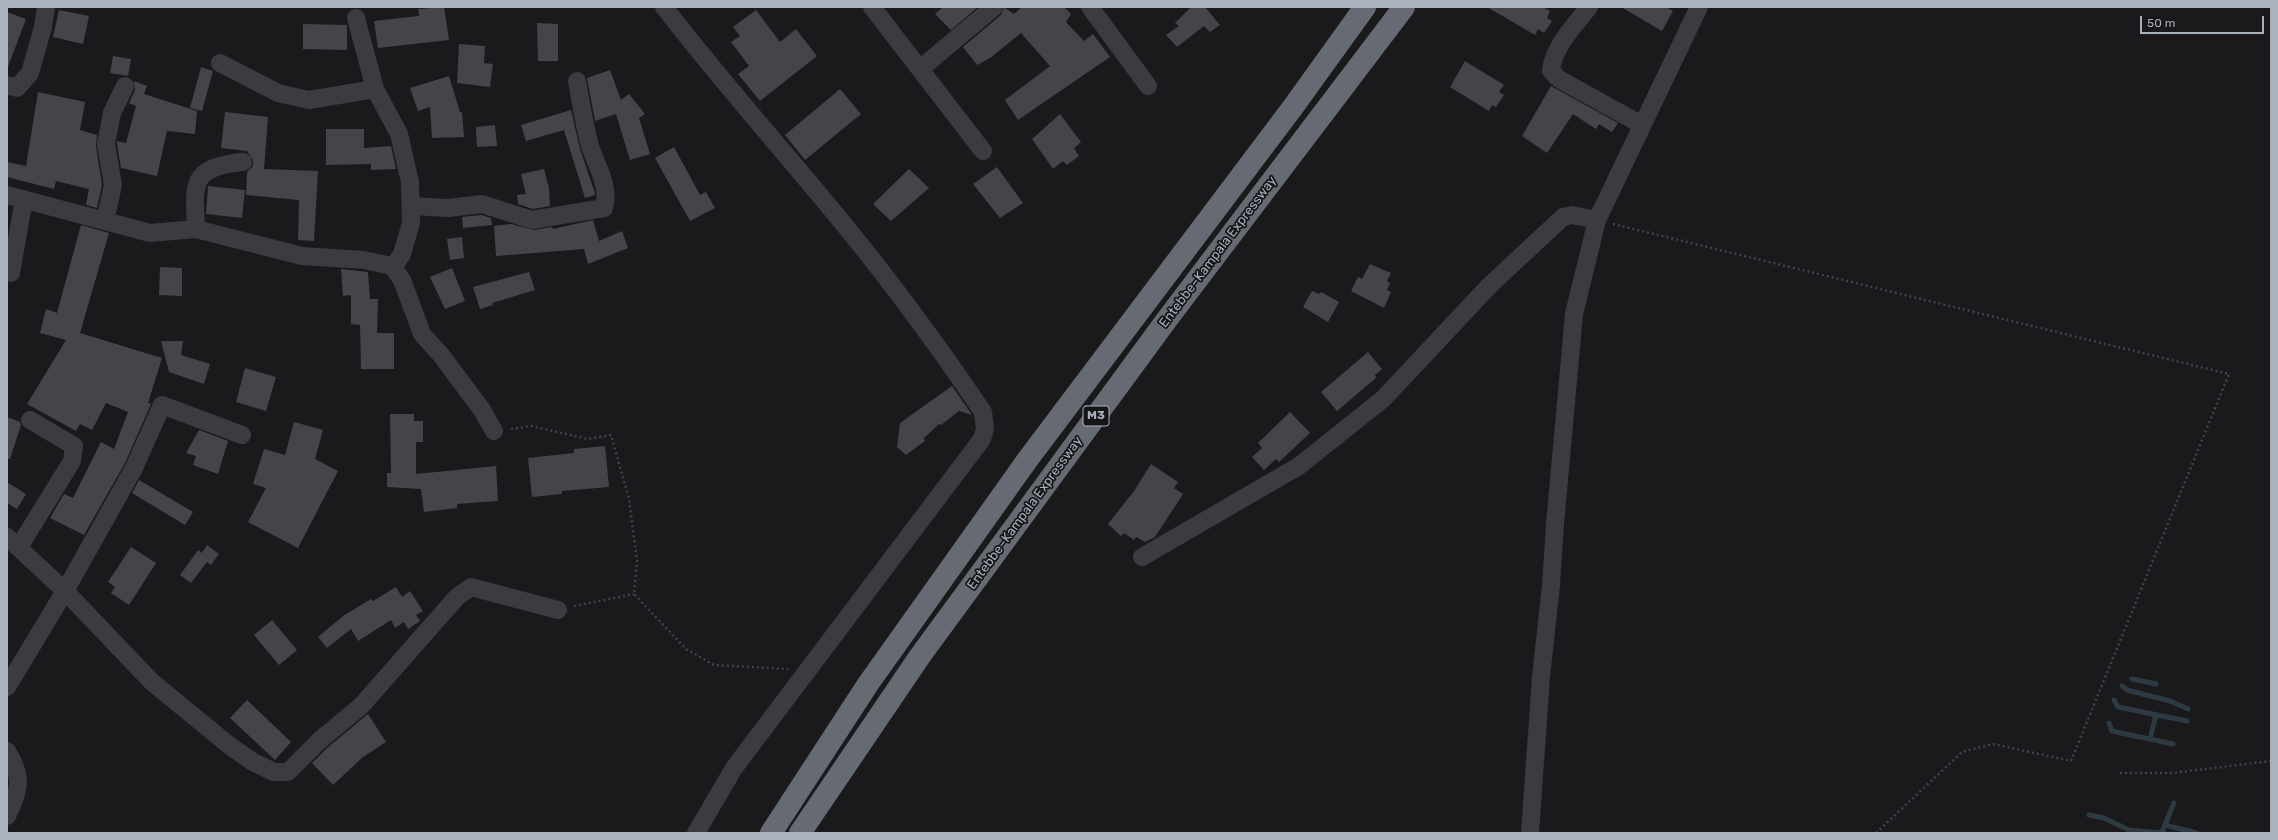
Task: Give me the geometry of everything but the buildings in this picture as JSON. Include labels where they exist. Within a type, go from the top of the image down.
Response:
[{"type":"highway","name":"Entebbe–Kampala Expressway","points":[[772,833],[868,684],[1028,459],[1293,107],[1365,7]]},
{"type":"highway","name":"Entebbe–Kampala Expressway","points":[[800,833],[920,656],[1168,318],[1404,7]]},
{"type":"street","points":[[7,85],[17,88],[30,73],[43,27],[46,7]]},
{"type":"street","points":[[664,7],[700,53],[843,223],[920,323],[983,412],[985,429],[982,439],[806,670],[734,768],[696,833]]},
{"type":"street","points":[[872,7],[983,151]]},
{"type":"street","points":[[920,70],[994,7]]},
{"type":"street","points":[[1090,7],[1148,86]]},
{"type":"street","points":[[1589,7],[1563,41],[1552,64],[1551,71],[1559,79],[1642,125]]},
{"type":"street","points":[[1530,833],[1540,699],[1574,314],[1597,220],[1699,7]]},
{"type":"street","points":[[356,18],[374,89],[399,134],[410,182],[412,206],[411,223],[402,254],[394,266],[392,266]]},
{"type":"street","points":[[220,63],[278,93],[309,100],[374,89]]},
{"type":"street","points":[[412,206],[448,208],[482,204],[532,220],[604,208],[607,197],[603,179],[590,145],[577,81]]},
{"type":"street","points":[[105,221],[113,185],[106,144],[112,113],[125,86]]},
{"type":"street","points":[[196,229],[194,189],[204,174],[213,167],[222,164],[243,162]]},
{"type":"street","points":[[7,195],[150,233],[196,229],[302,256],[364,260],[392,266],[402,280],[422,334],[441,355],[482,410],[494,431]]},
{"type":"street","points":[[11,273],[24,199]]},
{"type":"street","points":[[1142,557],[1299,466],[1383,399],[1489,286],[1563,217],[1572,215],[1597,220]]},
{"type":"street","points":[[7,687],[65,591],[134,468],[162,405],[242,436]]},
{"type":"street","points":[[30,420],[74,446],[72,461],[13,542],[65,591],[152,682],[230,746],[253,762],[274,772],[288,772],[320,740],[361,706],[457,597],[471,587],[558,610]]},
{"type":"street","points":[[7,751],[16,765],[19,785],[15,801],[7,816]]},
{"type":"path","points":[[1597,220],[2229,374],[2071,761],[1994,744],[1962,752],[1876,833]]},
{"type":"path","points":[[494,431],[531,426],[588,439],[611,435],[629,499],[636,561],[634,594],[686,649],[714,665],[806,670]]},
{"type":"path","points":[[558,610],[634,594]]},
{"type":"path","points":[[2120,772],[2172,772],[2271,761]]},
{"type":"waterway","points":[[2132,679],[2156,684]]},
{"type":"waterway","points":[[2122,686],[2127,690],[2170,701],[2188,709]]},
{"type":"waterway","points":[[2114,700],[2118,707],[2187,721]]},
{"type":"waterway","points":[[2150,739],[2156,715]]},
{"type":"waterway","points":[[2109,723],[2112,731],[2173,744]]},
{"type":"waterway","points":[[2164,833],[2162,832],[2174,803]]},
{"type":"waterway","points":[[2089,815],[2104,818],[2129,830],[2162,833]]},
{"type":"waterway","points":[[2165,825],[2197,833]]}]
